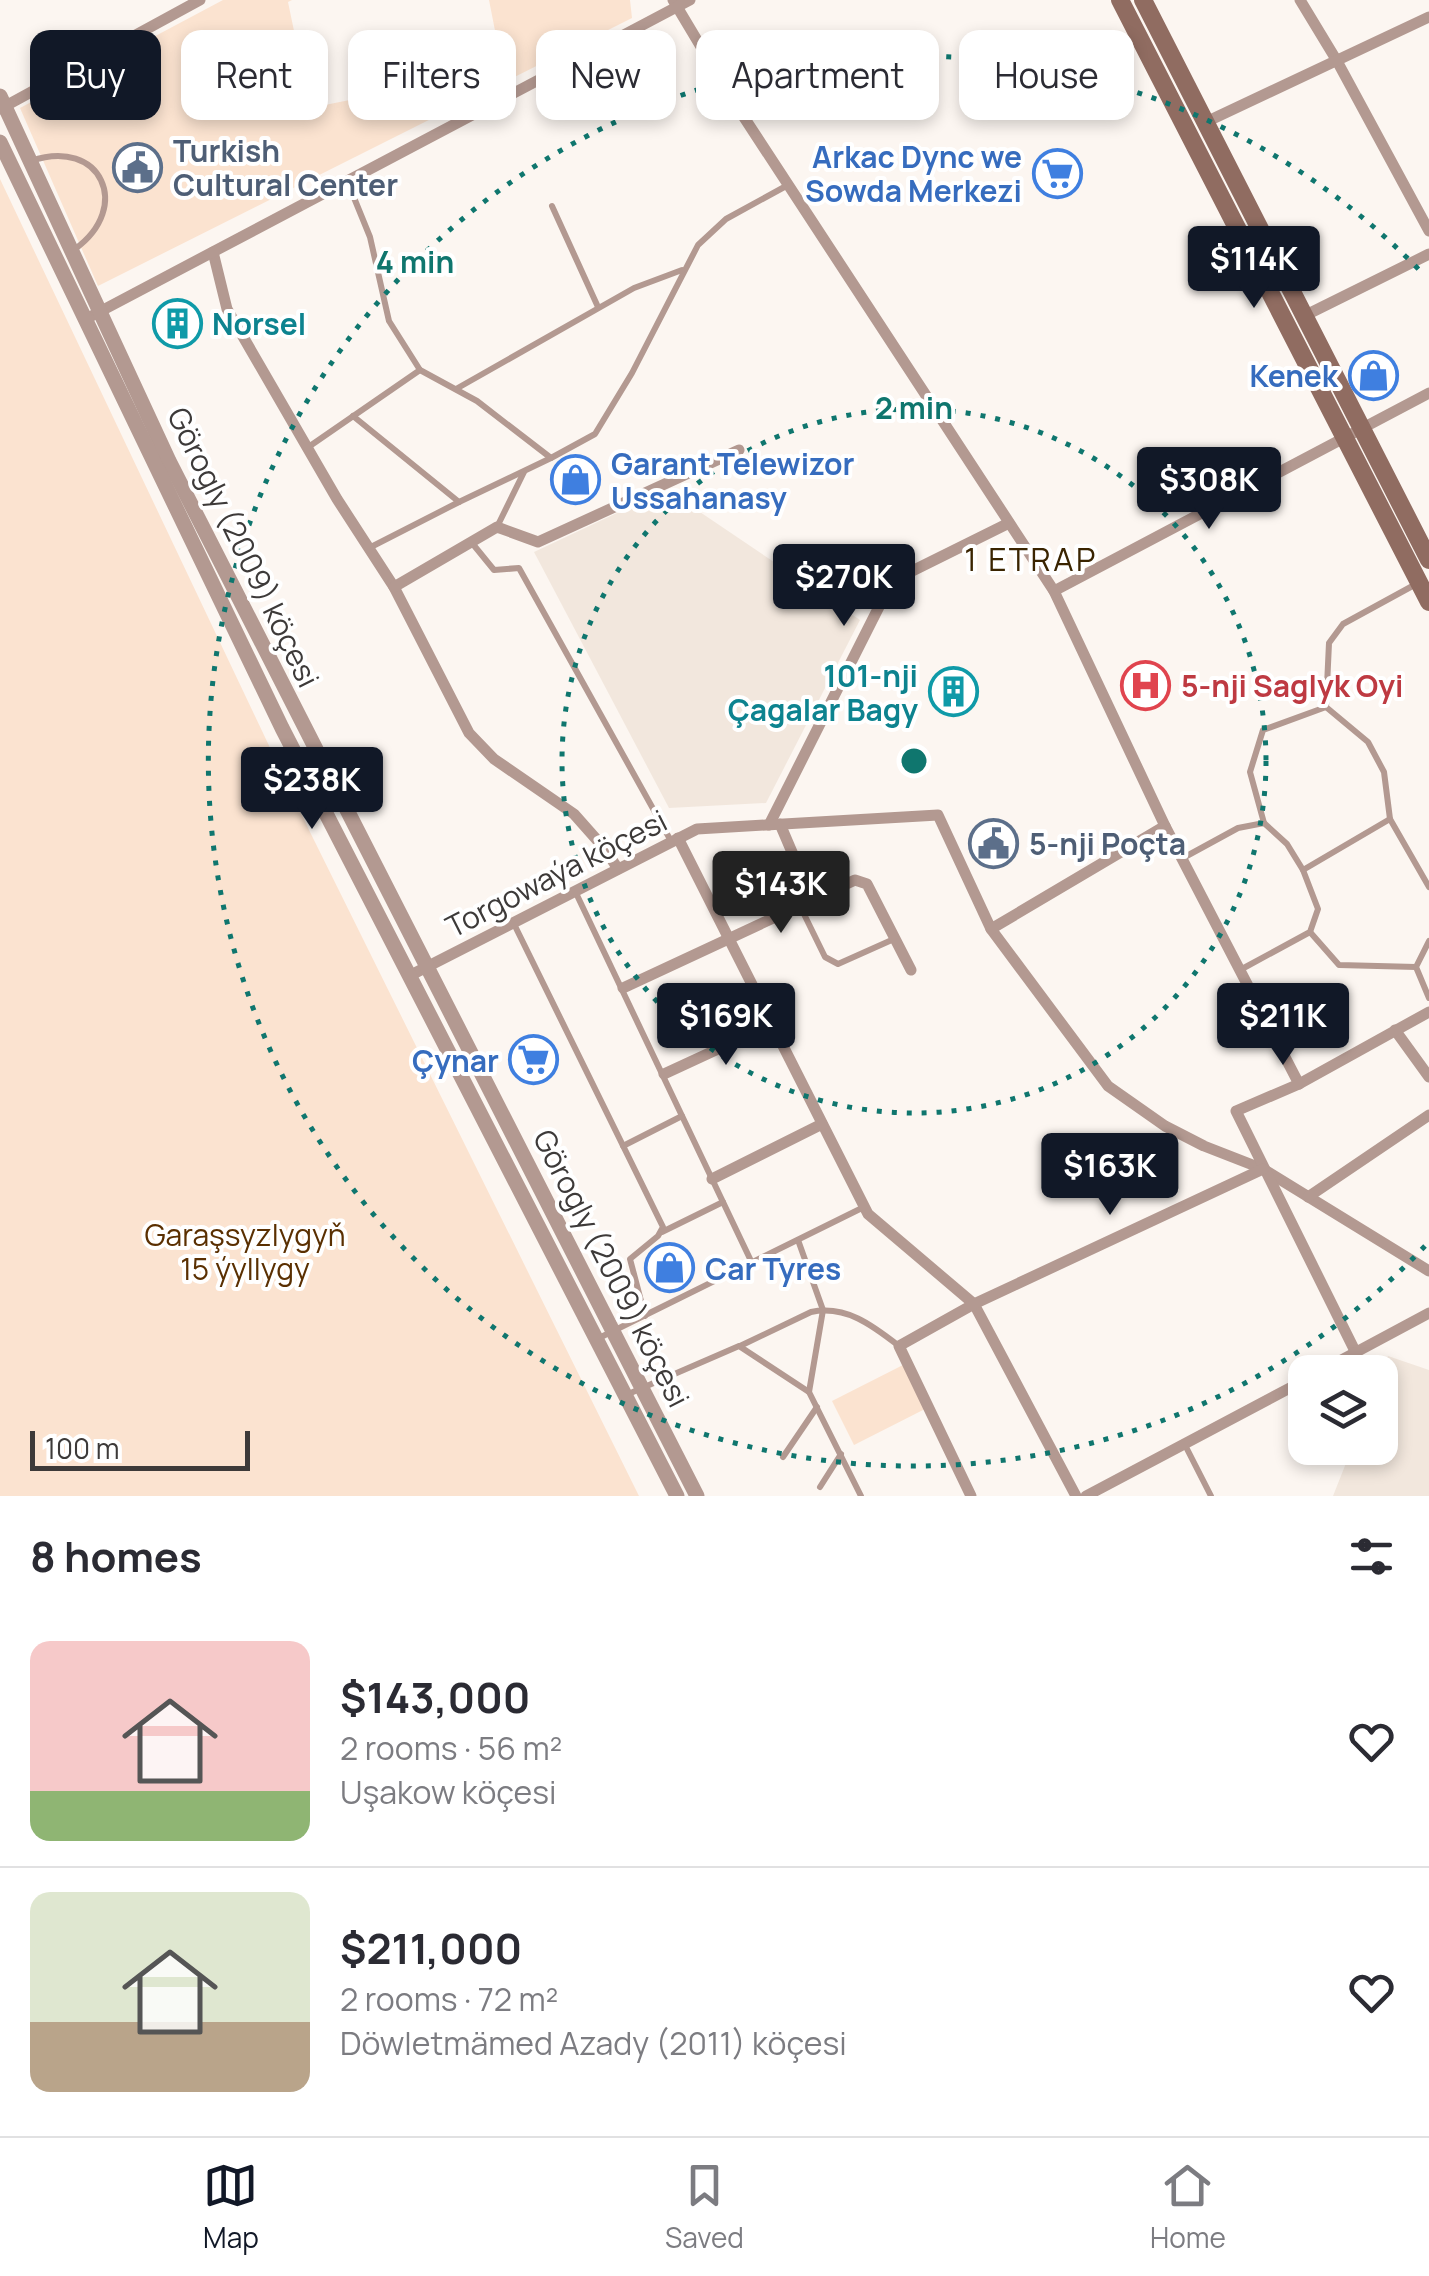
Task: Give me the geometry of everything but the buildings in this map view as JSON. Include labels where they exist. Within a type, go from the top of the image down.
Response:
[{"type":"main road","points":[[1120,0],[1353,432],[1429,560]]},
{"type":"main road","points":[[1142,0],[1304,316],[1429,602]]},
{"type":"street","points":[[2,104],[200,0]]},
{"type":"street","points":[[84,320],[348,182],[675,3],[690,0]]},
{"type":"street","points":[[1300,0],[1429,230]]},
{"type":"street","points":[[675,3],[788,185],[1054,591],[1166,826],[1298,1084]]},
{"type":"street","points":[[1206,122],[1429,17]]},
{"type":"street","name":"Görogly (2009) köçesi","points":[[2,104],[169,461],[697,1496]]},
{"type":"street","name":"Görogly (2009) köçesi","points":[[0,142],[282,728],[677,1496]]},
{"type":"street","points":[[212,252],[227,309],[394,587],[469,733],[494,759],[574,814],[618,869]]},
{"type":"street","points":[[1304,316],[1429,254]]},
{"type":"street","points":[[1054,591],[1429,393]]},
{"type":"street","points":[[394,587],[497,527],[538,542],[739,450]]},
{"type":"street","points":[[812,899],[774,824],[892,581],[1009,523]]},
{"type":"street","name":"Torgowaýa köçesi","points":[[411,975],[697,829],[938,815],[991,929]]},
{"type":"street","points":[[1166,826],[991,929],[1108,1086],[1165,1126],[1204,1146],[1263,1168],[1429,1272]]},
{"type":"street","points":[[674,840],[728,938],[864,1208],[974,1304],[1076,1496]]},
{"type":"street","points":[[623,988],[855,880],[867,884],[910,970]]},
{"type":"street","points":[[1356,1352],[1236,1112],[1298,1084],[1429,1012]]},
{"type":"street","points":[[664,1074],[772,1024]]},
{"type":"street","points":[[1395,1030],[1429,1076]]},
{"type":"street","points":[[1308,1196],[1429,1116]]},
{"type":"street","points":[[712,1178],[822,1124]]},
{"type":"street","points":[[971,1496],[898,1346],[974,1304],[1263,1168]]},
{"type":"street","points":[[1353,1355],[1429,1313]]},
{"type":"street","points":[[1086,1496],[1288,1389]]},
{"type":"lane","points":[[30,161],[56,155],[76,157],[102,179],[106,191],[104,214],[93,234],[71,252]]},
{"type":"lane","points":[[348,182],[370,236],[389,321],[420,370],[478,401],[550,458]]},
{"type":"lane","points":[[369,548],[594,434],[632,373],[698,246],[726,219],[788,185]]},
{"type":"lane","points":[[552,206],[598,307]]},
{"type":"lane","points":[[456,389],[634,288],[683,270]]},
{"type":"lane","points":[[308,448],[420,370]]},
{"type":"lane","points":[[353,416],[459,502]]},
{"type":"lane","points":[[497,527],[525,471]]},
{"type":"lane","points":[[471,542],[494,570],[520,568],[674,840]]},
{"type":"lane","points":[[1326,706],[1330,643],[1342,624],[1419,582]]},
{"type":"lane","points":[[1326,706],[1368,742],[1384,772],[1390,819],[1429,886]]},
{"type":"lane","points":[[1240,970],[1310,932],[1318,910],[1303,870],[1287,844],[1264,823],[1250,772],[1262,730],[1326,706]]},
{"type":"lane","points":[[1303,870],[1390,819]]},
{"type":"lane","points":[[1182,858],[1238,828],[1264,823]]},
{"type":"lane","points":[[575,891],[752,1263]]},
{"type":"lane","points":[[799,905],[831,962],[838,964],[894,938]]},
{"type":"lane","points":[[513,923],[663,1227],[662,1232]]},
{"type":"lane","points":[[1310,932],[1339,964],[1416,967]]},
{"type":"lane","points":[[1429,941],[1416,967],[1429,998]]},
{"type":"lane","points":[[623,1146],[682,1116]]},
{"type":"lane","points":[[645,1316],[630,1259],[662,1232],[723,1202]]},
{"type":"lane","points":[[596,1339],[864,1208]]},
{"type":"lane","points":[[798,1240],[822,1310],[809,1392]]},
{"type":"lane","points":[[625,1396],[811,1312],[845,1312],[876,1328],[898,1346]]},
{"type":"lane","points":[[738,1346],[809,1392],[859,1495]]},
{"type":"lane","points":[[782,1457],[817,1407]]},
{"type":"lane","points":[[1185,1444],[1211,1496]]},
{"type":"lane","points":[[820,1486],[841,1454]]},
{"type":"shaded area","points":[[636,504],[694,508],[860,620],[766,803],[669,808],[534,552]]},
{"type":"shaded area","points":[[1398,1359],[1429,1370],[1429,1496],[1333,1496],[1345,1465],[1398,1465]]},
{"type":"green space","points":[[223,0],[292,0],[288,2],[294,30],[181,30],[181,120],[328,120],[328,104],[348,100],[348,120],[429,120],[98,286],[20,108],[30,103],[30,120],[161,120],[161,33]]},
{"type":"green space","points":[[489,0],[630,0],[632,18],[608,30],[536,30],[536,66],[516,76],[516,30],[495,30]]},
{"type":"green space","name":"Garaşsyzlygyň 15 ýyllygy","points":[[0,179],[310,832],[639,1496],[0,1496]]},
{"type":"green space","points":[[903,1365],[925,1409],[854,1445],[832,1401]]},
{"type":"place","name":"Turkish Cultural Center","points":[[138,167]]},
{"type":"place","name":"Arkac Dync we Sowda Merkezi","points":[[1057,173]]},
{"type":"place","name":"Norsel","points":[[177,323]]},
{"type":"place","name":"Kenek","points":[[1373,375]]},
{"type":"place","name":"Garant Telewizor Ussahanasy","points":[[576,480]]},
{"type":"place","name":"5-nji Saglyk Oyi","points":[[1146,685]]},
{"type":"place","name":"101-nji Çagalar Bagy","points":[[953,692]]},
{"type":"place","name":"5-nji Poçta","points":[[994,843]]},
{"type":"place","name":"Çynar","points":[[534,1060]]},
{"type":"place","name":"Car Tyres","points":[[670,1268]]},
{"type":"district","name":"1 ETRAP","points":[[1031,559]]}]
